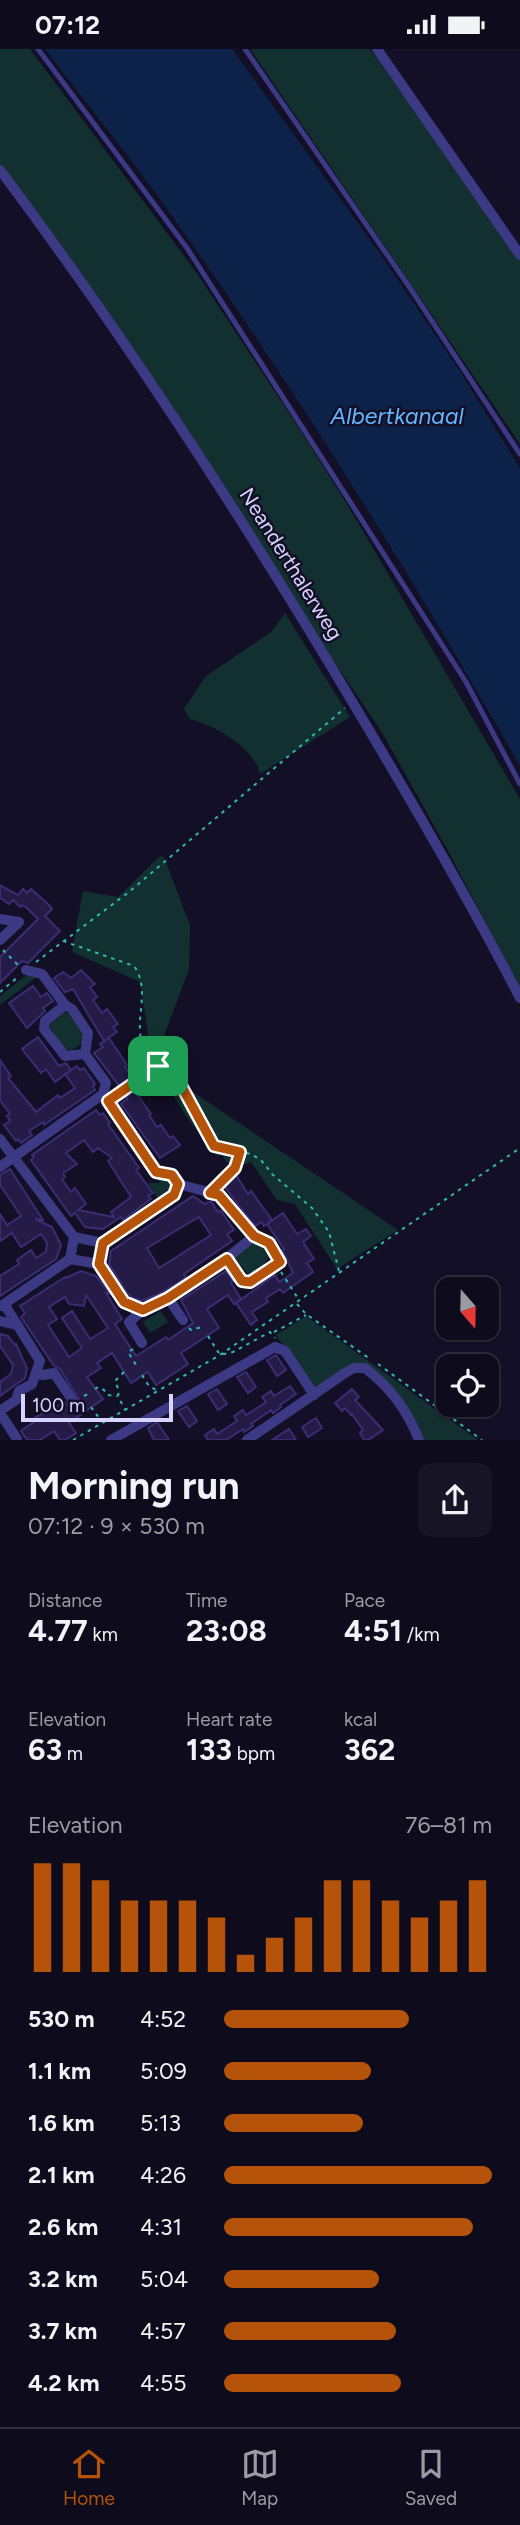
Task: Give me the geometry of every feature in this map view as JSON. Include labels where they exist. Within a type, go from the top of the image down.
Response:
[{"type":"street","points":[[377,49],[520,255]]},
{"type":"street","name":"Neanderthalerweg","points":[[0,170],[70,263],[287,591],[474,908],[520,998]]},
{"type":"street","points":[[0,919],[19,922],[0,940]]},
{"type":"street","points":[[25,971],[42,974],[65,1006],[72,1009],[88,1033],[85,1054],[106,1083],[106,1098],[156,1172],[172,1175],[178,1184],[219,1195],[254,1236],[269,1243],[280,1262],[250,1282],[242,1281],[227,1259]]},
{"type":"street","points":[[65,1006],[45,1021],[44,1029],[65,1056],[85,1054]]},
{"type":"street","points":[[0,1167],[106,1098]]},
{"type":"street","points":[[0,1139],[74,1237],[103,1243]]},
{"type":"street","points":[[143,1310],[124,1302],[99,1264],[103,1243],[174,1195],[178,1184]]},
{"type":"street","points":[[142,1343],[129,1322],[143,1310],[168,1298],[227,1259],[254,1236]]},
{"type":"street","points":[[70,1259],[74,1237]]},
{"type":"street","points":[[17,1439],[0,1412],[16,1400],[19,1391],[32,1384],[40,1361],[2,1306],[70,1259],[99,1264]]},
{"type":"street","points":[[168,1298],[183,1320]]},
{"type":"street","points":[[0,1321],[17,1325]]},
{"type":"street","points":[[111,1440],[275,1347],[280,1347],[314,1395]]},
{"type":"street","points":[[250,1439],[354,1368],[365,1368],[398,1401],[419,1440]]},
{"type":"street","points":[[37,1374],[54,1373],[73,1401]]},
{"type":"lane","points":[[38,49],[187,248],[466,682],[520,784]]},
{"type":"lane","points":[[245,49],[408,285],[520,454]]},
{"type":"path","points":[[340,1272],[329,1232],[312,1207],[272,1174],[261,1160],[251,1154],[214,1146],[182,1087],[148,1055],[141,1041],[142,983],[134,966],[63,941],[129,892],[353,702]]},
{"type":"path","points":[[0,947],[25,971]]},
{"type":"path","points":[[106,1098],[158,1066]]},
{"type":"path","points":[[73,1440],[220,1355],[520,1148]]},
{"type":"path","points":[[210,1193],[235,1168],[240,1152]]},
{"type":"path","points":[[287,1280],[306,1314],[482,1440]]},
{"type":"path","points":[[220,1355],[233,1352],[306,1314]]},
{"type":"path","points":[[183,1320],[191,1330],[203,1328]]},
{"type":"path","points":[[265,1324],[280,1347]]},
{"type":"path","points":[[208,1336],[220,1355]]},
{"type":"path","points":[[132,1367],[136,1366],[128,1352],[142,1343]]},
{"type":"path","points":[[124,1372],[115,1381],[125,1410]]},
{"type":"path","points":[[142,1375],[149,1386],[158,1391]]},
{"type":"path","points":[[95,1389],[98,1387],[107,1395],[118,1396]]},
{"type":"path","points":[[84,1396],[88,1394]]},
{"type":"path","points":[[91,1407],[102,1423]]},
{"type":"green space","points":[[0,49],[30,49],[196,272],[350,509],[520,799],[520,988],[383,734],[0,166]]},
{"type":"green space","points":[[250,49],[370,49],[520,256],[520,444]]},
{"type":"green space","points":[[285,613],[350,717],[260,774],[257,764],[242,747],[210,726],[190,719],[184,709],[206,676],[271,632]]},
{"type":"green space","points":[[160,856],[164,857],[190,925],[189,969],[153,1065],[140,982],[72,952],[83,891],[118,897]]},
{"type":"green space","points":[[28,974],[38,976],[0,1005],[0,996]]},
{"type":"green space","points":[[64,1012],[71,1014],[85,1035],[84,1042],[72,1050],[65,1049],[50,1028],[50,1024]]},
{"type":"green space","points":[[153,1065],[398,1230],[337,1269],[295,1204],[277,1200],[251,1162],[232,1169],[221,1154],[217,1156],[191,1123]]},
{"type":"green space","points":[[160,1175],[169,1176],[172,1182],[168,1196],[160,1202],[148,1183],[159,1183]]},
{"type":"green space","points":[[254,1243],[265,1247],[269,1256],[258,1274],[253,1276],[247,1273],[234,1256]]},
{"type":"green space","points":[[160,1311],[168,1322],[150,1333],[143,1322]]},
{"type":"green space","points":[[306,1316],[436,1410],[436,1417],[446,1417],[478,1440],[423,1440],[367,1367],[314,1391],[276,1335]]},
{"type":"water","name":"Albertkanaal","points":[[45,49],[232,49],[381,255],[459,370],[520,468],[520,766],[398,558],[268,355],[161,201]]},
{"type":"building","points":[[0,885],[18,895],[23,889],[27,893],[31,889],[50,906],[52,909],[45,916],[60,931],[28,963],[22,961],[0,983],[0,957],[38,919],[27,908],[22,905],[20,907],[13,900],[9,904],[0,898]]},
{"type":"building","points":[[81,970],[95,984],[90,987],[97,997],[93,1000],[102,1013],[107,1009],[118,1024],[113,1027],[117,1032],[104,1041],[73,989],[65,992],[54,978],[63,972],[71,978]]},
{"type":"building","points":[[33,986],[41,997],[47,993],[53,1001],[43,1008],[45,1011],[27,1028],[9,1003]]},
{"type":"building","points":[[38,1037],[59,1066],[66,1063],[71,1070],[55,1082],[46,1069],[41,1073],[22,1049]]},
{"type":"building","points":[[109,1038],[135,1080],[130,1084],[151,1114],[149,1115],[157,1127],[161,1125],[170,1138],[173,1136],[180,1145],[160,1158],[121,1104],[127,1099],[126,1095],[94,1053],[103,1047],[100,1044]]},
{"type":"building","points":[[0,1060],[11,1076],[8,1078],[36,1112],[58,1095],[60,1098],[75,1088],[65,1074],[77,1066],[80,1070],[84,1068],[95,1084],[95,1090],[44,1125],[43,1122],[29,1131],[32,1135],[21,1143],[18,1139],[16,1141],[4,1125],[10,1121],[7,1116],[10,1114],[0,1100]]},
{"type":"building","points":[[96,1110],[100,1115],[103,1113],[139,1168],[136,1170],[153,1193],[148,1196],[151,1199],[123,1220],[121,1217],[103,1229],[85,1227],[75,1213],[71,1216],[31,1160],[34,1157],[32,1155]],"holes":[[[84,1140],[93,1152],[98,1148],[112,1158],[108,1161],[131,1197],[111,1212],[114,1217],[78,1210],[86,1204],[75,1188],[71,1192],[62,1179],[65,1177],[63,1173],[77,1164],[66,1153]]]},
{"type":"building","points":[[10,1169],[43,1220],[35,1219],[52,1227],[61,1245],[56,1259],[0,1296],[0,1276],[19,1264],[17,1260],[31,1250],[36,1258],[46,1252],[47,1243],[41,1234],[21,1247],[12,1233],[0,1241],[0,1214],[7,1225],[21,1216],[0,1185],[0,1175]]},
{"type":"building","points":[[234,1172],[248,1194],[251,1191],[272,1220],[264,1226],[262,1222],[255,1226],[221,1181]]},
{"type":"building","points":[[193,1196],[205,1204],[211,1201],[234,1230],[227,1234],[232,1241],[184,1274],[186,1278],[141,1301],[129,1296],[109,1264],[111,1251]],"holes":[[[199,1217],[211,1235],[159,1268],[147,1248]]]},
{"type":"building","points":[[283,1213],[297,1234],[306,1229],[311,1236],[303,1242],[314,1259],[307,1263],[313,1272],[283,1293],[280,1289],[266,1298],[268,1302],[252,1312],[257,1320],[251,1325],[236,1303],[275,1275],[279,1282],[293,1273],[282,1250],[284,1249],[267,1224]]},
{"type":"building","points":[[81,1271],[96,1276],[110,1294],[106,1293],[122,1319],[115,1324],[136,1356],[166,1337],[168,1340],[193,1323],[181,1300],[226,1271],[241,1299],[234,1304],[228,1295],[207,1309],[219,1328],[181,1353],[188,1364],[156,1385],[148,1372],[131,1383],[112,1353],[97,1363],[101,1368],[87,1377],[103,1399],[69,1423],[76,1433],[65,1440],[60,1440],[54,1431],[40,1440],[27,1440],[21,1431],[35,1421],[34,1418],[65,1402],[70,1408],[77,1407],[80,1401],[21,1317],[25,1313],[20,1306]],"holes":[[[86,1295],[108,1328],[90,1339],[72,1311],[62,1318],[82,1348],[69,1357],[48,1325],[57,1319],[49,1307],[65,1297],[69,1304],[84,1306]]]},
{"type":"building","points":[[0,1334],[8,1336],[16,1344],[27,1368],[25,1378],[0,1396],[0,1382],[11,1374],[13,1365],[0,1346]]},
{"type":"building","points":[[276,1355],[286,1370],[277,1376],[267,1360]]},
{"type":"building","points":[[246,1372],[256,1387],[248,1393],[237,1377]]},
{"type":"building","points":[[290,1386],[296,1394],[273,1413],[271,1410],[244,1432],[243,1429],[226,1440],[208,1440],[205,1435],[214,1429],[217,1434],[237,1421],[234,1416],[243,1410],[246,1415],[266,1402],[262,1397],[271,1391],[274,1396]]},
{"type":"building","points":[[217,1389],[227,1404],[218,1410],[208,1394]]},
{"type":"building","points":[[352,1389],[359,1397],[355,1400],[383,1430],[368,1440],[364,1440],[360,1433],[363,1430],[352,1414],[345,1408],[342,1411],[335,1403]]},
{"type":"building","points":[[187,1406],[197,1421],[189,1427],[178,1411]]},
{"type":"building","points":[[316,1418],[322,1428],[308,1437],[302,1427]]},
{"type":"building","points":[[157,1422],[169,1440],[154,1440],[148,1428]]},
{"type":"building","points":[[289,1429],[296,1440],[272,1440]]},
{"type":"route","points":[[158,1066],[182,1087],[214,1146],[240,1152],[235,1168],[210,1193],[219,1195],[254,1236],[269,1243],[280,1262],[250,1282],[242,1281],[237,1276],[227,1259],[168,1298],[143,1310],[124,1302],[99,1264],[103,1243],[174,1195],[178,1184],[172,1175],[156,1172],[108,1101],[158,1066]]}]
